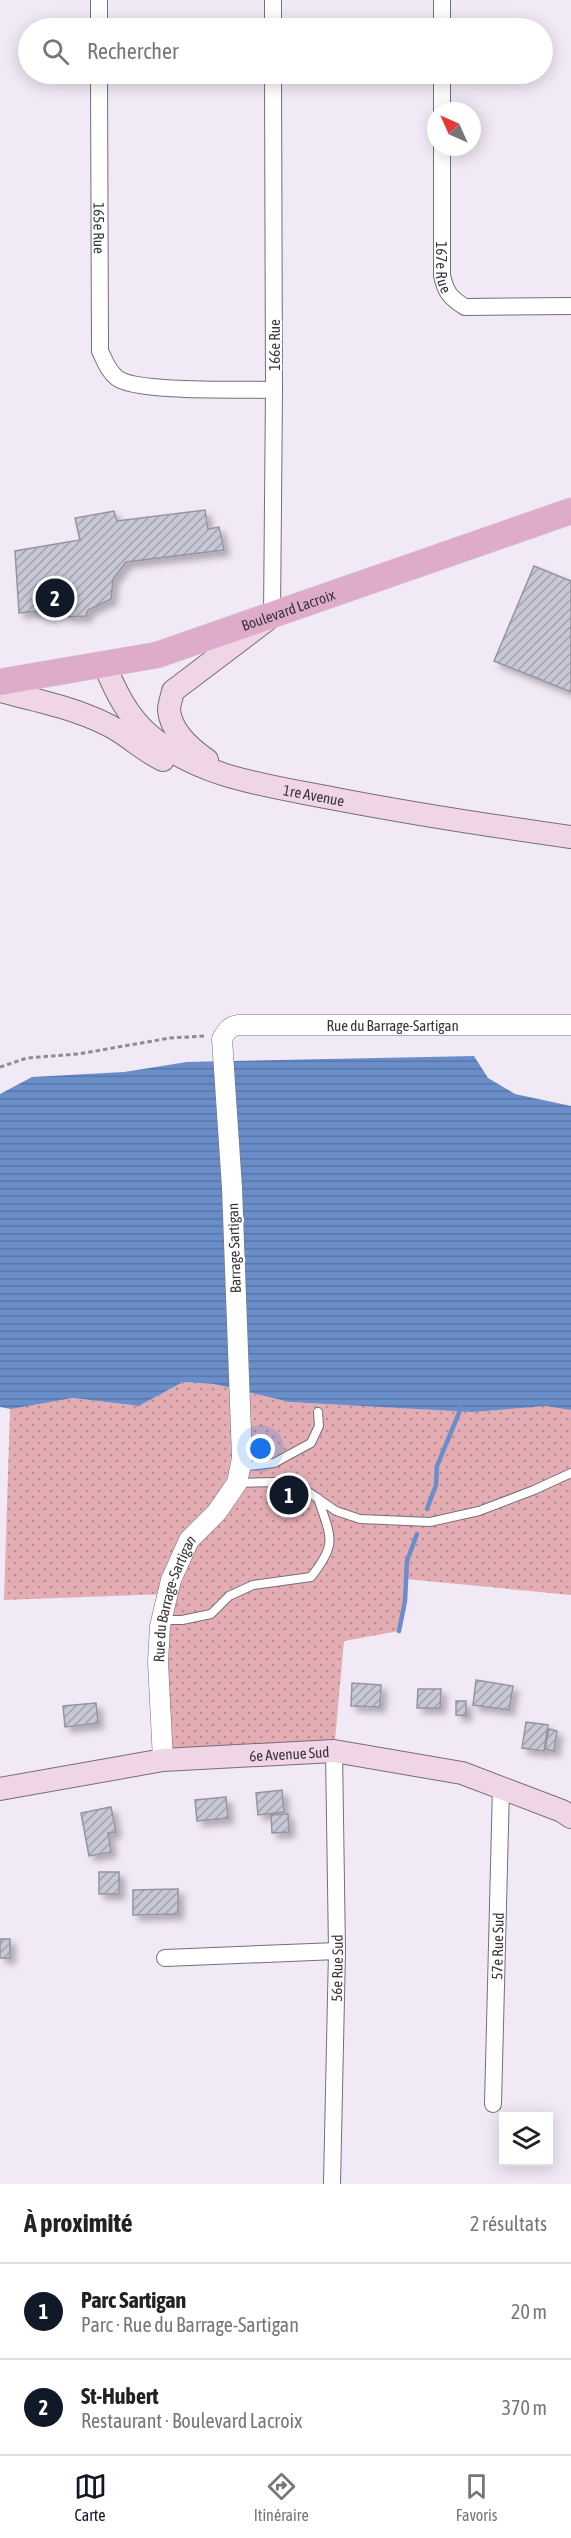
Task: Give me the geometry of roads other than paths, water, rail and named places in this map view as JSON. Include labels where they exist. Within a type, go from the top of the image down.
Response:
[{"type":"main road","name":"Boulevard Lacroix","points":[[0,682],[157,656],[571,511]]},
{"type":"main road","points":[[236,780],[194,750],[173,724],[169,708],[173,691],[272,616]]},
{"type":"main road","name":"1re Avenue","points":[[105,666],[131,718],[150,736],[185,759],[236,780],[419,815],[571,837]]},
{"type":"main road","points":[[0,691],[57,705],[109,725],[150,755],[194,774],[236,780]]},
{"type":"main road","name":"6e Avenue Sud","points":[[0,1789],[163,1760],[334,1751],[462,1773],[571,1816]]},
{"type":"street","points":[[99,0],[99,18]]},
{"type":"street","points":[[273,0],[273,18]]},
{"type":"street","points":[[442,0],[442,18]]},
{"type":"street","name":"165e Rue","points":[[99,84],[100,351],[108,369],[118,379],[145,387],[274,390]]},
{"type":"street","name":"166e Rue","points":[[272,616],[273,84]]},
{"type":"street","points":[[442,84],[442,102]]},
{"type":"street","name":"167e Rue","points":[[442,156],[442,274],[445,290],[465,307],[571,306]]},
{"type":"street","name":"Rue du Barrage-Sartigan","points":[[224,1036],[231,1026],[239,1025],[571,1025]]},
{"type":"street","name":"Barrage Sartigan","points":[[224,1036],[232,1188],[240,1469]]},
{"type":"street","name":"Rue du Barrage-Sartigan","points":[[163,1760],[158,1662],[161,1620],[171,1580],[189,1540],[217,1512],[240,1469]]},
{"type":"street","name":"56e Rue Sud","points":[[332,2184],[337,1951],[334,1751]]},
{"type":"street","name":"57e Rue Sud","points":[[493,2104],[501,1787]]},
{"type":"street","points":[[165,1958],[337,1951]]},
{"type":"lane","points":[[240,1469],[274,1463],[311,1443],[319,1426],[318,1412]]},
{"type":"lane","points":[[240,1469],[307,1491],[336,1511],[360,1519],[430,1522],[479,1511],[571,1473]]},
{"type":"lane","points":[[161,1620],[182,1620],[211,1614],[229,1596],[253,1585],[311,1577],[327,1556],[330,1534],[318,1498]]},
{"type":"water","points":[[474,1056],[488,1078],[515,1094],[571,1106],[571,1410],[545,1406],[472,1412],[289,1402],[214,1384],[183,1382],[139,1406],[73,1398],[11,1409],[0,1407],[0,1094],[32,1077],[124,1072],[187,1062]]},
{"type":"waterway","points":[[427,1509],[436,1485],[437,1466],[461,1408]]},
{"type":"waterway","points":[[399,1631],[405,1601],[407,1561],[417,1534]]},
{"type":"place","name":"St-Hubert","points":[[55,598]]},
{"type":"place","name":"Parc Sartigan","points":[[289,1495]]}]
